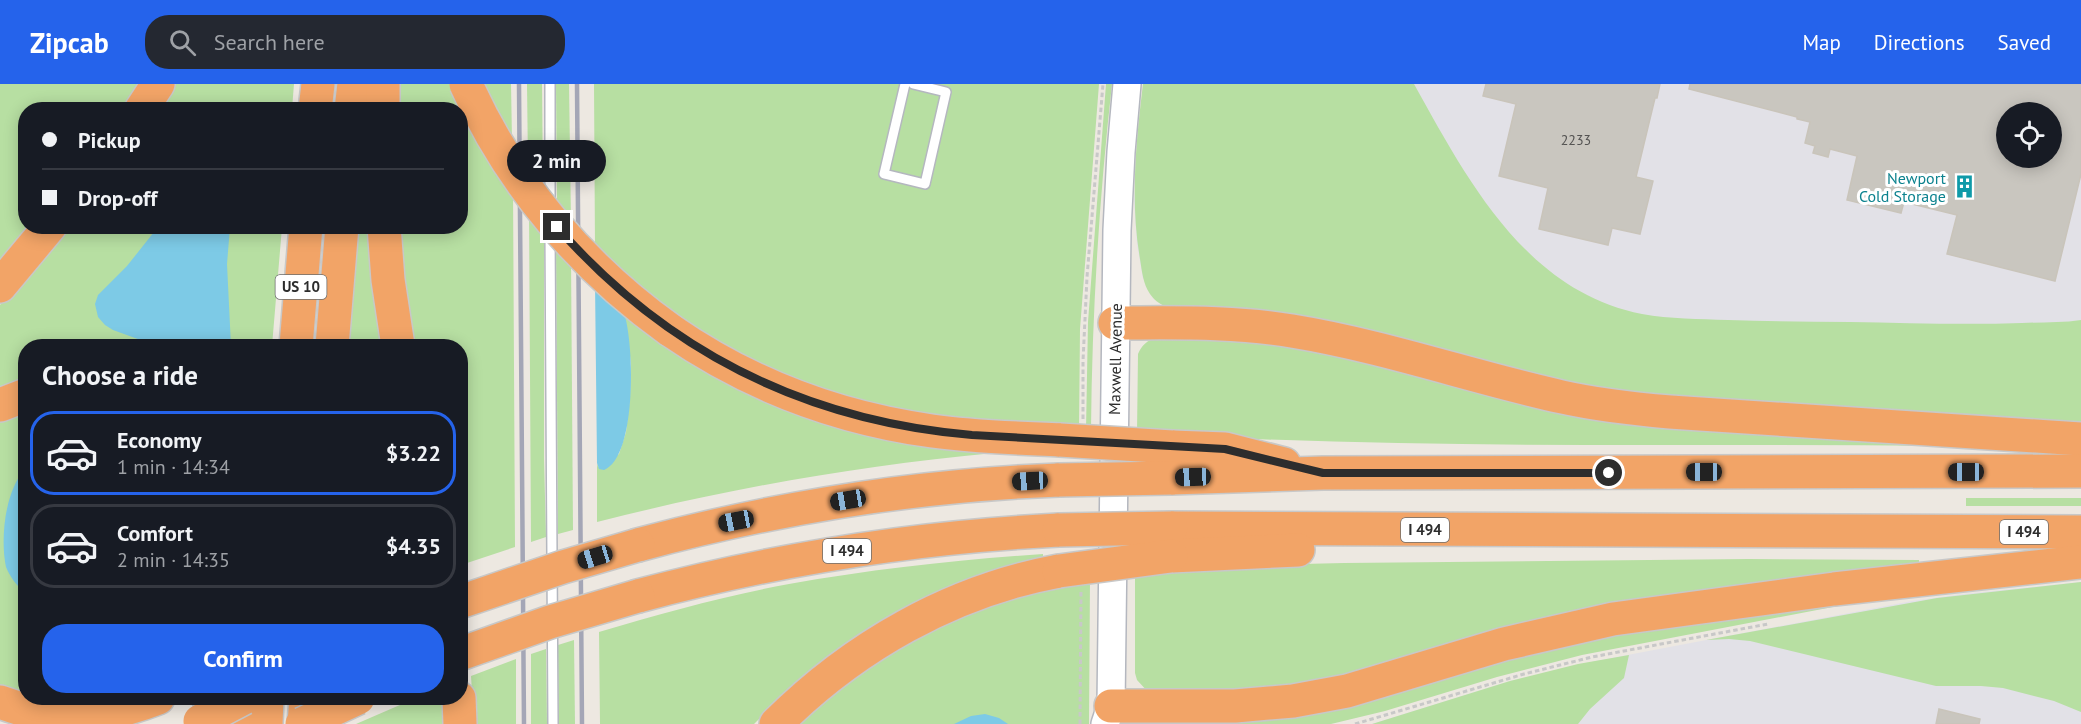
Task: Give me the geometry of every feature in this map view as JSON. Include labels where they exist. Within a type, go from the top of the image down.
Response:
[{"type":"highway","points":[[146,102],[158,84]]},
{"type":"highway","points":[[316,102],[318,84]]},
{"type":"highway","points":[[352,102],[354,84]]},
{"type":"highway","points":[[383,84],[383,102]]},
{"type":"highway","points":[[466,84],[501,151],[543,211],[604,277],[670,330],[754,379],[792,395],[889,424],[933,431],[1071,431],[1172,462],[1323,473],[2081,471]]},
{"type":"highway","points":[[0,286],[43,234]]},
{"type":"highway","name":"US 10","points":[[297,339],[305,234]]},
{"type":"highway","name":"US 10","points":[[333,339],[341,234]]},
{"type":"highway","points":[[385,234],[388,280],[397,339]]},
{"type":"highway","points":[[1115,323],[1218,324],[1291,330],[1555,395],[1626,408],[2081,439]]},
{"type":"highway","points":[[0,405],[18,398]]},
{"type":"highway","points":[[468,599],[552,570],[721,524],[848,500],[952,487],[1059,480],[1172,462]]},
{"type":"highway","name":"I 494","points":[[468,651],[550,622],[638,596],[760,567],[831,554],[939,539],[1059,530],[1171,542],[1230,552],[1440,546],[1680,532],[2081,532]]},
{"type":"highway","points":[[776,724],[827,678],[897,631],[939,610],[983,591],[1026,578],[1070,578],[1171,542]]},
{"type":"highway","points":[[468,579],[638,545]]},
{"type":"highway","points":[[1111,718],[1293,701],[1347,691],[1504,644],[1591,624],[1680,609],[2081,562]]},
{"type":"highway","points":[[0,702],[39,715],[80,719],[122,712],[140,705]]},
{"type":"highway","points":[[197,723],[230,705]]},
{"type":"highway","points":[[241,724],[242,705]]},
{"type":"highway","points":[[266,724],[267,705]]},
{"type":"highway","points":[[303,724],[305,705]]},
{"type":"highway","points":[[303,724],[343,705]]},
{"type":"highway","points":[[459,705],[460,724]]},
{"type":"main road","name":"Maxwell Avenue","points":[[1111,718],[1118,192],[1127,84]]},
{"type":"lane","points":[[550,84],[553,724]]},
{"type":"lane","points":[[905,84],[884,174],[925,184],[946,92],[913,84]]},
{"type":"path","points":[[1071,431],[1083,361],[1103,84]]},
{"type":"path","points":[[1070,578],[1080,724]]},
{"type":"path","points":[[1355,724],[1534,671],[1604,655],[1775,623]]},
{"type":"shaded area","points":[[1143,84],[2081,84],[2081,429],[1143,279],[1137,244],[1134,200]]},
{"type":"shaded area","points":[[2081,582],[2081,724],[1372,724],[1510,681],[1596,661],[1912,601]]},
{"type":"green space","points":[[0,84],[139,84],[126,102],[18,102],[18,234],[22,234],[0,260]]},
{"type":"green space","points":[[173,84],[294,84],[293,102],[161,102]]},
{"type":"green space","points":[[392,84],[456,84],[466,102],[392,102]]},
{"type":"green space","points":[[482,84],[511,84],[512,140]]},
{"type":"green space","points":[[527,84],[542,84],[543,188],[528,166]]},
{"type":"green space","points":[[556,84],[569,84],[571,222],[557,206]]},
{"type":"green space","points":[[594,84],[1099,84],[1080,329],[1079,430],[972,425],[806,390],[678,319],[595,249]]},
{"type":"green space","points":[[1106,84],[1112,84],[1097,257],[1091,430],[1086,430],[1088,322]]},
{"type":"green space","points":[[1143,84],[1414,84],[1479,192],[1504,226],[1532,256],[1564,282],[1601,301],[1642,314],[1674,318],[1936,324],[2081,320],[2081,429],[1648,400],[1164,306],[1153,298],[1146,286],[1137,237],[1135,172]]},
{"type":"green space","points":[[468,106],[513,187],[515,547],[468,563],[468,339],[407,339],[396,234],[468,234]]},
{"type":"green space","points":[[529,208],[544,227],[546,537],[531,542]]},
{"type":"green space","points":[[59,234],[281,234],[273,339],[18,339],[18,388],[0,394],[0,305]]},
{"type":"green space","points":[[358,234],[376,234],[387,339],[350,339]]},
{"type":"green space","points":[[556,242],[571,258],[573,530],[558,534]]},
{"type":"green space","points":[[622,305],[656,333],[994,453],[893,464],[794,480],[696,499],[597,522],[597,463],[598,467],[619,454],[626,432],[631,364]]},
{"type":"green space","points":[[1157,338],[1248,338],[1950,446],[1441,444],[1137,433],[1138,354],[1145,343]]},
{"type":"green space","points":[[18,410],[18,698],[0,689],[0,417]]},
{"type":"green space","points":[[1966,498],[2081,498],[2081,506],[1966,506]]},
{"type":"green space","points":[[1043,554],[1043,563],[772,706],[754,724],[600,724],[599,632],[694,605],[789,584],[916,566]]},
{"type":"green space","points":[[1749,559],[1919,560],[1919,570],[1429,654],[1276,691],[1149,693],[1137,680],[1135,673],[1135,572],[1211,566],[1344,563]]},
{"type":"green space","points":[[1090,579],[1089,724],[799,724],[865,669],[939,625],[1004,599]]},
{"type":"green space","points":[[2081,582],[2081,712],[2054,701],[2003,688],[1936,686],[1750,641],[1706,640],[1937,598]]},
{"type":"green space","points":[[1890,596],[1582,655],[1331,724],[1183,724],[1562,642]]},
{"type":"green space","points":[[574,640],[575,724],[559,724],[558,645]]},
{"type":"green space","points":[[546,649],[547,724],[531,724],[531,654]]},
{"type":"green space","points":[[1629,655],[1624,678],[1590,709],[1578,724],[1372,724],[1510,681],[1578,664]]},
{"type":"green space","points":[[516,659],[516,724],[474,724],[471,676]]},
{"type":"green space","points":[[46,705],[92,705],[77,707]]},
{"type":"green space","points":[[400,705],[450,705],[451,724],[356,724]]},
{"type":"water","points":[[152,234],[229,234],[227,264],[231,339],[138,339],[105,325],[98,317],[95,304],[98,295],[127,266]]},
{"type":"water","points":[[595,282],[614,297],[622,307],[631,368],[631,394],[623,443],[615,460],[604,470],[599,469],[597,463]]},
{"type":"water","points":[[18,478],[18,585],[6,567],[4,555],[4,529]]},
{"type":"water","points":[[985,714],[999,718],[1008,724],[954,724],[971,716]]},
{"type":"building","points":[[1486,84],[1660,84],[1636,177],[1653,181],[1640,234],[1612,228],[1608,245],[1539,229],[1548,188],[1499,176],[1516,104],[1483,96]]},
{"type":"building","name":"Newport Cold Storage","points":[[1690,84],[2081,84],[2081,174],[2055,281],[1947,254],[1957,215],[1904,202],[1901,213],[1847,200],[1857,156],[1830,149],[1828,157],[1813,153],[1815,146],[1805,143],[1810,122],[1797,119],[1797,117],[1689,89]]},
{"type":"building","points":[[1939,709],[1980,719],[1979,724],[1936,724]]},
{"type":"railway","points":[[519,84],[524,724]]},
{"type":"railway","points":[[577,84],[582,724]]},
{"type":"place","name":"Newport Cold Storage","points":[[1964,187]]},
{"type":"route","points":[[557,227],[617,289],[680,337],[723,363],[773,387],[808,401],[867,419],[933,431],[972,435],[1225,449],[1323,473],[1609,473]]}]
